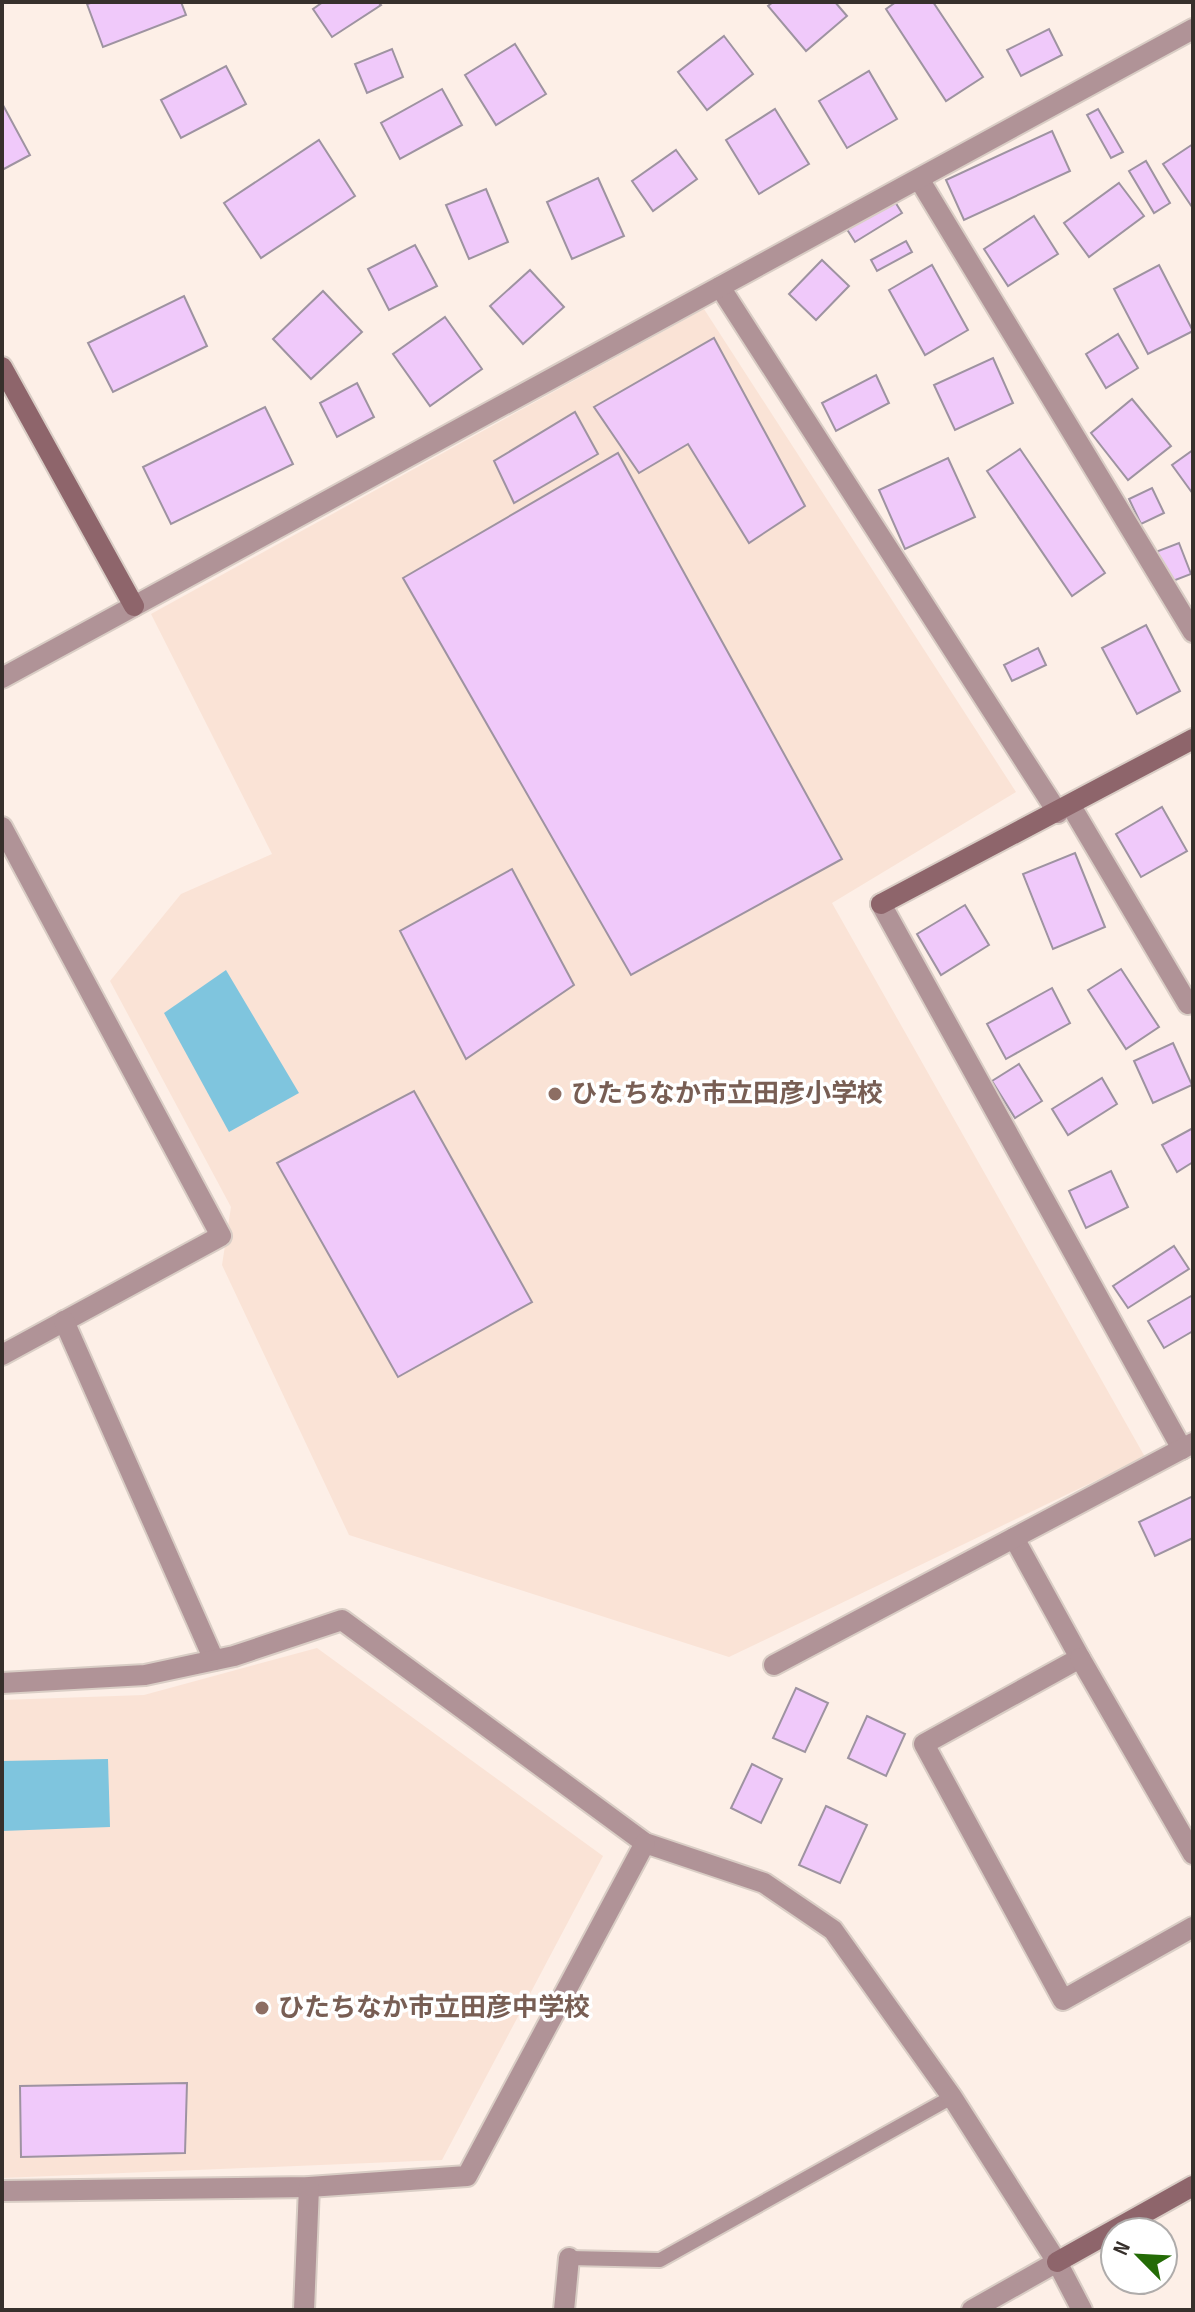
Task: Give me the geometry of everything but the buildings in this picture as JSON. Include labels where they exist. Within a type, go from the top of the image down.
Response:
[{"type":"street","points":[[2,678],[1193,29]]},
{"type":"street","points":[[919,179],[1193,632]]},
{"type":"street","points":[[720,287],[1065,809],[1188,1004]]},
{"type":"street","points":[[2,367],[134,606]]},
{"type":"street","points":[[774,1665],[1188,1446],[881,904],[1193,739]]},
{"type":"street","points":[[2,827],[221,1236],[2,1355]]},
{"type":"street","points":[[64,1321],[214,1660]]},
{"type":"street","points":[[1014,1538],[1193,1854]]},
{"type":"street","points":[[2,1683],[145,1675],[214,1660],[342,1620],[645,1843],[764,1883],[833,1930],[952,2097],[1057,2262],[1082,2310]]},
{"type":"street","points":[[1080,1658],[924,1744],[1063,2000],[1193,1927]]},
{"type":"street","points":[[2,2191],[309,2187],[467,2176],[645,1843]]},
{"type":"street","points":[[972,2310],[1193,2186]]},
{"type":"street","points":[[304,2310],[309,2187]]},
{"type":"street","points":[[564,2310],[569,2258]]},
{"type":"lane","points":[[569,2258],[660,2260],[952,2097]]},
{"type":"shaded area","name":"ひたちなか市立田彦小学校","points":[[704,309],[1016,792],[832,903],[1145,1457],[729,1657],[349,1535],[222,1265],[231,1207],[110,981],[181,894],[272,854],[151,614]]},
{"type":"shaded area","name":"ひたちなか市立田彦中学校","points":[[317,1648],[603,1856],[442,2160],[2,2178],[2,1700],[144,1695]]},
{"type":"water","points":[[226,970],[299,1093],[229,1132],[164,1013]]},
{"type":"water","points":[[108,1759],[110,1827],[2,1831],[2,1761]]},
{"type":"place","name":"ひたちなか市立田彦小学校","points":[[555,1094]]},
{"type":"place","name":"ひたちなか市立田彦中学校","points":[[262,2008]]}]
